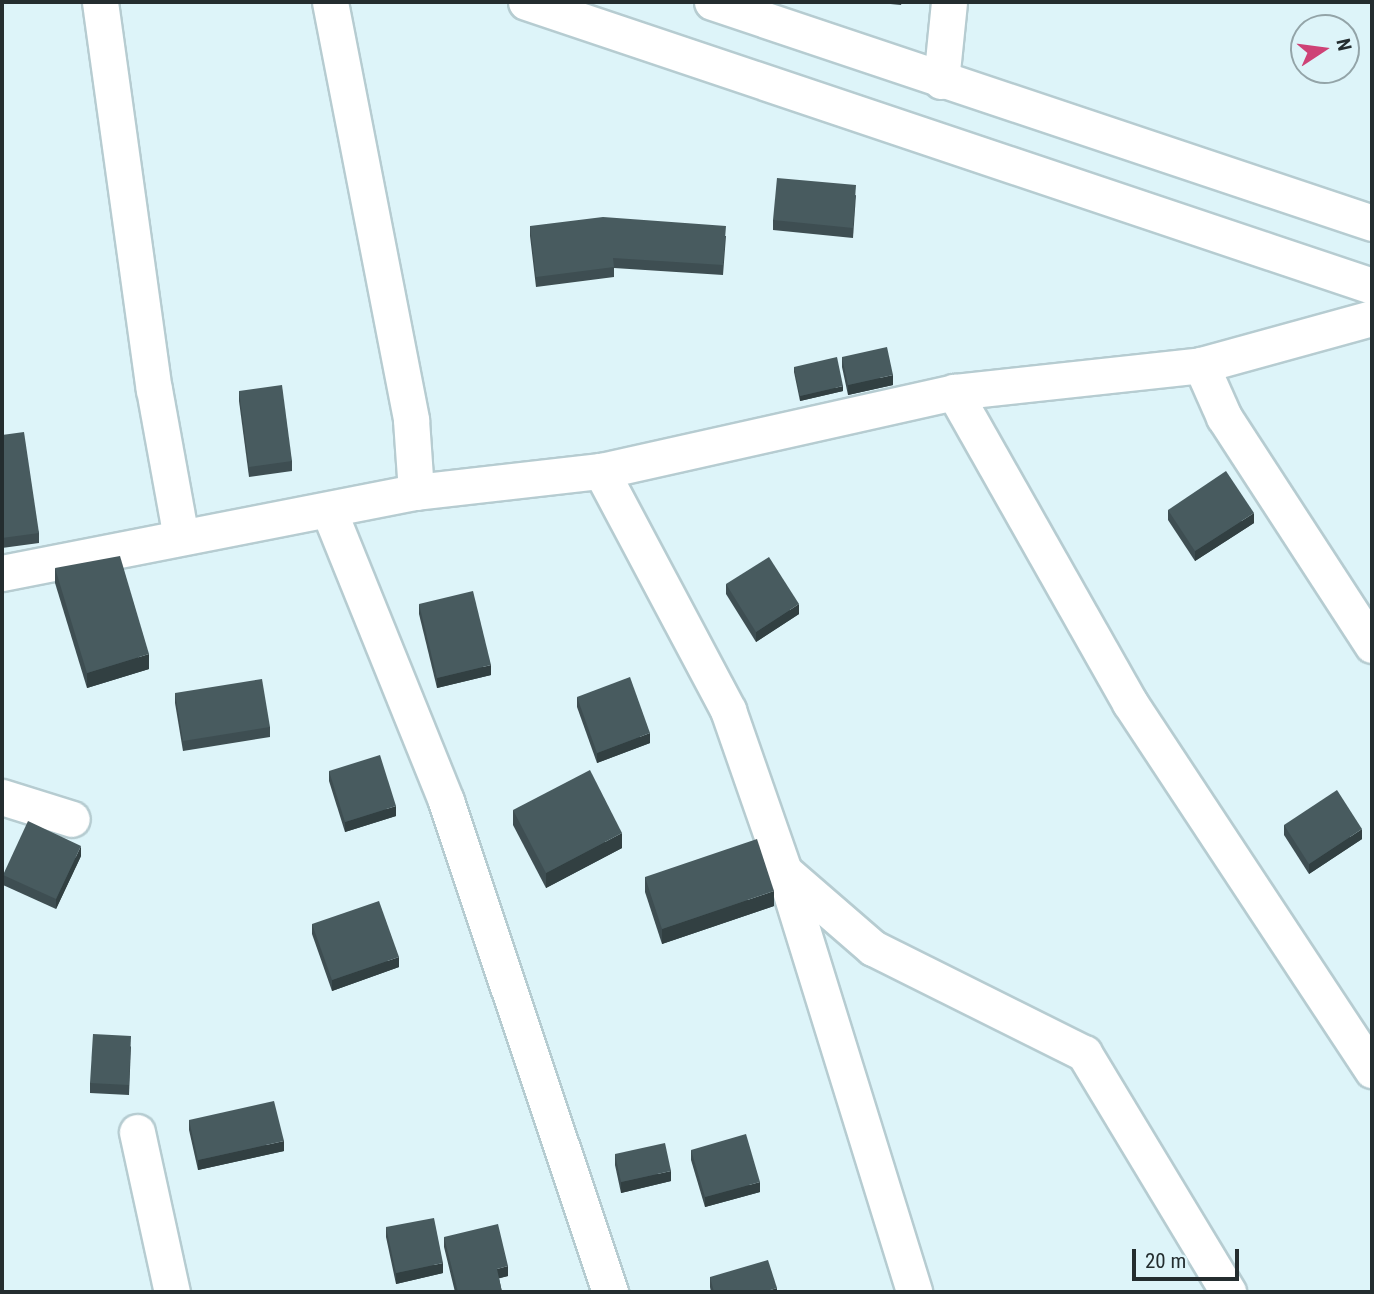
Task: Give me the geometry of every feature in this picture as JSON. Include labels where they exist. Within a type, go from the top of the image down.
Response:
[{"type":"street","points":[[100,2],[154,389],[181,537]]},
{"type":"street","points":[[330,2],[411,420],[416,492]]},
{"type":"street","points":[[526,2],[1372,286]]},
{"type":"street","points":[[941,81],[949,2]]},
{"type":"street","points":[[719,3],[941,81],[1372,223]]},
{"type":"street","points":[[2,573],[416,492],[601,471],[954,392],[1201,365],[1372,318]]},
{"type":"street","points":[[1201,365],[1224,417],[1372,645]]},
{"type":"street","points":[[954,392],[1130,703],[1372,1070]]},
{"type":"street","points":[[601,471],[728,710],[784,870],[914,1292]]},
{"type":"street","points":[[329,511],[446,801],[610,1292]]},
{"type":"street","points":[[2,797],[72,819]]},
{"type":"street","points":[[784,870],[873,948],[1084,1053],[1228,1292]]},
{"type":"street","points":[[137,1132],[172,1292]]},
{"type":"building","points":[[777,178],[856,185],[853,228],[773,220]]},
{"type":"building","points":[[603,217],[726,226],[723,265],[613,258],[614,267],[536,277],[530,226]]},
{"type":"building","points":[[887,347],[893,375],[848,385],[842,357]]},
{"type":"building","points":[[837,357],[843,386],[800,396],[794,367]]},
{"type":"building","points":[[282,385],[292,461],[249,467],[239,391]]},
{"type":"building","points":[[24,432],[39,533],[2,538],[2,435]]},
{"type":"building","points":[[1226,471],[1254,513],[1195,551],[1168,510]]},
{"type":"building","points":[[120,556],[149,654],[87,673],[55,568]]},
{"type":"building","points":[[769,557],[799,604],[756,632],[726,584]]},
{"type":"building","points":[[473,591],[491,665],[437,678],[419,604]]},
{"type":"building","points":[[630,677],[650,733],[597,753],[577,697]]},
{"type":"building","points":[[262,679],[270,727],[183,741],[175,693]]},
{"type":"building","points":[[380,755],[396,806],[345,822],[329,771]]},
{"type":"building","points":[[590,770],[622,833],[546,873],[513,810]]},
{"type":"building","points":[[1337,790],[1362,829],[1309,864],[1284,825]]},
{"type":"building","points":[[28,821],[81,846],[56,899],[3,875]]},
{"type":"building","points":[[757,839],[774,891],[662,929],[645,877]]},
{"type":"building","points":[[379,901],[399,957],[332,980],[312,924]]},
{"type":"building","points":[[93,1034],[131,1036],[129,1085],[90,1083]]},
{"type":"building","points":[[274,1101],[284,1141],[198,1160],[189,1120]]},
{"type":"building","points":[[746,1134],[760,1182],[705,1197],[691,1150]]},
{"type":"building","points":[[665,1143],[671,1171],[621,1182],[615,1154]]},
{"type":"building","points":[[434,1218],[443,1263],[396,1273],[386,1227]]},
{"type":"building","points":[[498,1224],[508,1266],[497,1269],[502,1292],[458,1292],[444,1237]]},
{"type":"building","points":[[768,1260],[777,1288],[764,1292],[714,1292],[710,1277]]}]
